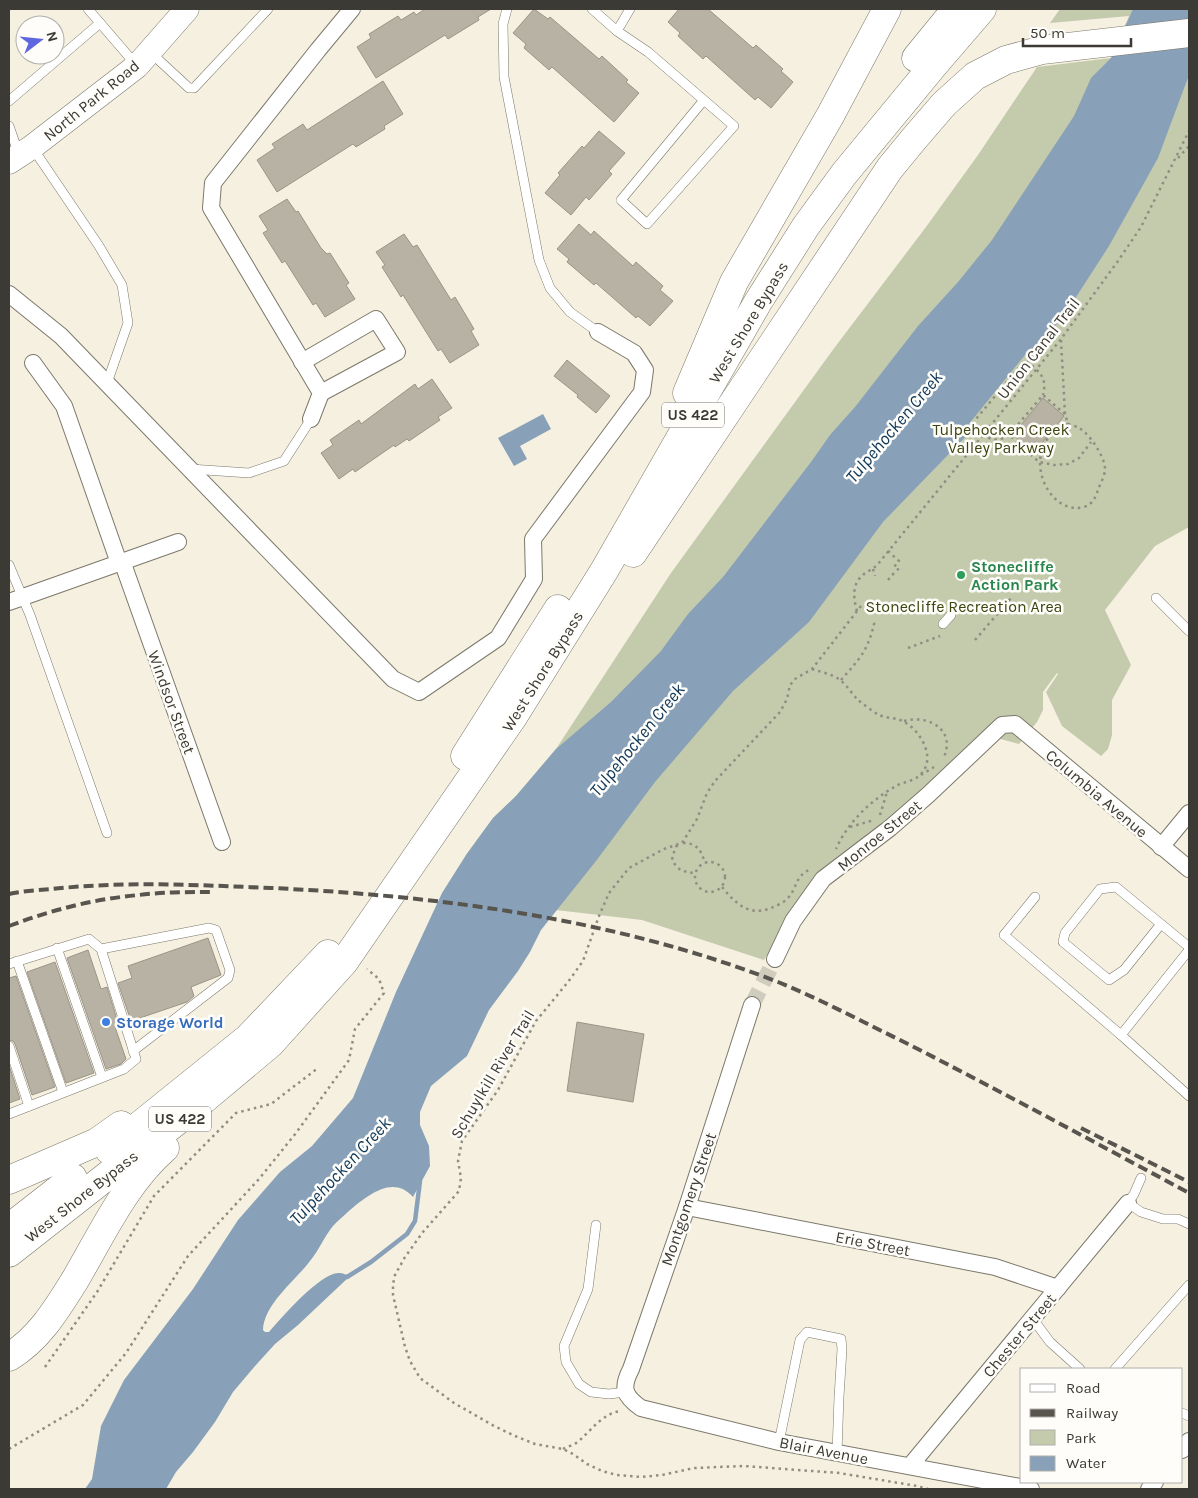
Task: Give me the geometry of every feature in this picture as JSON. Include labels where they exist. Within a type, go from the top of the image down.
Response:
[{"type":"highway","name":"US 422","points":[[687,393],[734,282],[830,116],[887,9]]},
{"type":"highway","name":"West Shore Bypass","points":[[9,1228],[248,1038],[326,957],[390,869],[455,772],[601,542],[770,249],[867,117],[956,9]]},
{"type":"highway","name":"West Shore Bypass","points":[[9,1253],[196,1106],[270,1044],[338,970],[513,718],[604,571],[758,302],[806,226],[844,174],[982,9]]},
{"type":"highway","points":[[430,840],[639,545],[890,168],[944,104],[974,76],[1006,60],[1042,50],[1189,33]]},
{"type":"highway","points":[[9,1357],[31,1340],[54,1314],[126,1193],[147,1164],[275,1055],[338,970]]},
{"type":"highway","points":[[9,1180],[82,1149],[110,1134],[283,1001]]},
{"type":"street","name":"North Park Road","points":[[20,155],[143,59],[187,9]]},
{"type":"street","points":[[321,393],[211,208],[213,183],[352,9]]},
{"type":"street","points":[[9,294],[61,336],[393,679],[419,692],[498,638],[534,580],[533,539],[642,392],[645,370],[634,353],[598,332]]},
{"type":"street","points":[[302,362],[376,319],[397,352],[321,393],[311,419]]},
{"type":"street","name":"Windsor Street","points":[[33,363],[64,406],[222,842]]},
{"type":"street","points":[[15,599],[178,542]]},
{"type":"street","name":"Columbia Avenue","points":[[1002,725],[1015,724],[1189,869]]},
{"type":"street","name":"Monroe Street","points":[[775,959],[793,920],[823,879],[890,828],[1002,725]]},
{"type":"street","points":[[1161,847],[1189,813]]},
{"type":"street","name":"Montgomery Street","points":[[626,1392],[625,1380],[631,1369],[687,1207],[752,1005]]},
{"type":"street","name":"Chester Street","points":[[910,1466],[1128,1203]]},
{"type":"street","name":"Erie Street","points":[[687,1207],[995,1266],[1058,1288]]},
{"type":"street","points":[[626,1392],[630,1400],[641,1408]]},
{"type":"street","name":"Blair Avenue","points":[[641,1408],[779,1442],[1032,1489]]},
{"type":"lane","points":[[88,9],[100,23],[143,59],[189,88],[194,88],[268,9]]},
{"type":"lane","points":[[507,9],[502,24],[504,77],[539,260],[550,288],[570,312],[598,332]]},
{"type":"lane","points":[[592,9],[617,31],[648,52],[704,100],[734,126],[647,224],[621,200],[704,100]]},
{"type":"lane","points":[[617,31],[630,9]]},
{"type":"lane","points":[[9,101],[100,23]]},
{"type":"lane","points":[[9,126],[20,155],[99,246],[122,285],[128,323],[107,383]]},
{"type":"lane","points":[[190,469],[249,473],[284,461],[311,419]]},
{"type":"lane","points":[[9,565],[15,599],[30,615],[107,833]]},
{"type":"lane","points":[[1156,598],[1189,631]]},
{"type":"lane","points":[[944,624],[951,615]]},
{"type":"lane","points":[[1121,1035],[1189,949],[1161,924],[1116,887],[1100,889],[1064,933],[1063,942],[1109,980],[1124,970],[1161,924]]},
{"type":"lane","points":[[1035,897],[1004,935],[1189,1096]]},
{"type":"lane","points":[[100,949],[209,928],[216,930],[230,970],[228,978],[133,1051]]},
{"type":"lane","points":[[9,1114],[124,1069],[136,1059],[100,949],[89,939],[13,963],[63,1092]]},
{"type":"lane","points":[[57,948],[102,1077]]},
{"type":"lane","points":[[9,1046],[30,1106]]},
{"type":"lane","points":[[1141,1178],[1128,1203],[1148,1214],[1163,1219],[1178,1219],[1189,1224]]},
{"type":"lane","points":[[596,1225],[588,1289],[564,1346],[566,1362],[579,1384],[591,1392],[610,1394],[626,1392]]},
{"type":"lane","points":[[1116,1368],[1189,1285]]},
{"type":"lane","points":[[1032,1318],[1050,1342],[1079,1368]]},
{"type":"lane","points":[[779,1442],[800,1340],[808,1332],[841,1339],[838,1453]]},
{"type":"path","name":"Union Canal Trail","points":[[857,611],[854,601],[855,588],[859,579],[873,569],[1061,339],[1141,227],[1176,161],[1189,131]]},
{"type":"path","points":[[1176,161],[1189,146]]},
{"type":"path","points":[[1061,339],[1065,414],[1068,424]]},
{"type":"path","points":[[1025,360],[1040,373],[1045,387],[1043,395],[1009,435],[998,440],[992,440],[971,425],[1025,360]]},
{"type":"path","points":[[1043,395],[1065,414]]},
{"type":"path","points":[[1068,424],[1078,427],[1085,433],[1099,450],[1105,468],[1094,500],[1085,507],[1069,507],[1060,502],[1046,486],[1042,478],[1039,462],[1040,450],[1053,432],[1068,424]]},
{"type":"path","points":[[1009,435],[1039,462],[1054,465],[1068,464],[1083,454],[1092,442]]},
{"type":"path","points":[[888,551],[899,560],[894,567],[899,570]]},
{"type":"path","points":[[873,569],[875,576]]},
{"type":"path","points":[[888,580],[894,573]]},
{"type":"path","points":[[975,640],[1011,598]]},
{"type":"path","points":[[704,862],[698,846],[693,843],[682,842],[697,819],[707,793],[715,781],[780,712],[787,699],[790,685],[795,679],[812,669],[861,606]]},
{"type":"path","points":[[841,680],[864,654],[875,620]]},
{"type":"path","points":[[908,648],[943,634]]},
{"type":"path","points":[[812,669],[841,680],[858,700],[888,719],[904,721],[922,719],[939,726],[945,735],[947,744],[943,760]]},
{"type":"path","points":[[904,721],[921,737],[925,748],[925,766],[920,775]]},
{"type":"path","points":[[834,853],[842,836],[860,814],[875,800],[936,766]]},
{"type":"path","points":[[849,827],[875,820],[882,811],[887,792]]},
{"type":"path","name":"Schuylkill River Trail","points":[[682,842],[664,849],[629,868],[609,893],[583,961],[536,1021],[498,1090],[462,1141],[458,1161],[461,1178],[459,1191],[423,1232],[395,1275],[393,1295],[410,1361],[420,1378],[454,1403],[494,1426],[536,1444],[562,1449],[602,1471],[641,1477],[702,1468],[744,1466],[839,1473],[928,1489]]},
{"type":"path","points":[[676,845],[672,857],[676,867],[684,872],[696,873]]},
{"type":"path","points":[[704,862],[715,862],[723,868],[726,878],[722,887],[713,892],[703,890],[696,883],[696,873],[697,868],[704,862]]},
{"type":"path","points":[[722,887],[736,903],[750,911],[762,911],[787,899],[800,876],[814,868]]},
{"type":"path","points":[[9,1449],[83,1405],[126,1353],[188,1256],[259,1179],[296,1133],[349,1060],[355,1030],[384,993],[379,979],[367,969]]},
{"type":"path","points":[[45,1367],[97,1292],[154,1196],[236,1114],[271,1104],[318,1068]]},
{"type":"path","points":[[562,1449],[580,1441],[593,1425],[614,1412],[641,1408]]},
{"type":"green space","name":"Tulpehocken Creek Valley Parkway","points":[[1060,9],[1189,9],[1189,527],[1155,546],[1105,610],[1131,665],[1112,700],[1112,735],[1108,749],[1101,756],[1062,726],[1046,692],[1057,673],[1043,692],[1043,710],[1037,722],[1019,744],[982,734],[903,809],[861,843],[817,873],[764,960],[642,920],[556,910],[466,855],[493,818],[516,796],[556,749],[671,573],[835,347],[926,227],[978,155],[1037,67],[1111,58],[1129,16],[1050,23]]},
{"type":"water","name":"Tulpehocken Creek","points":[[1133,9],[1189,9],[1189,75],[1158,158],[1109,246],[1069,308],[1030,359],[1025,355],[968,425],[973,429],[883,522],[809,622],[733,691],[655,782],[541,930],[518,971],[489,1010],[467,1056],[431,1086],[420,1112],[420,1125],[429,1146],[430,1166],[413,1197],[405,1190],[389,1187],[372,1194],[350,1210],[333,1226],[304,1269],[274,1302],[265,1320],[263,1330],[269,1332],[302,1297],[322,1280],[339,1273],[350,1276],[275,1344],[255,1366],[233,1392],[215,1422],[176,1472],[166,1489],[85,1489],[92,1479],[101,1426],[124,1380],[193,1289],[238,1220],[280,1172],[312,1146],[353,1098],[396,992],[442,893],[466,855],[493,818],[516,796],[556,749],[611,702],[661,651],[688,614],[723,577],[830,435],[855,407],[918,326],[958,282],[992,240],[1074,116],[1091,78],[1111,58]]},
{"type":"water","points":[[543,414],[551,429],[520,446],[527,459],[514,466],[498,438]]},
{"type":"building","points":[[425,9],[491,9],[478,17],[479,20],[448,39],[445,35],[376,78],[357,47],[371,38],[369,34],[398,16],[401,20],[414,12],[416,15]]},
{"type":"building","points":[[534,9],[548,19],[550,17],[599,59],[602,56],[639,93],[614,122],[552,67],[549,70],[524,48],[526,44],[513,33]]},
{"type":"building","points":[[679,9],[708,9],[753,48],[756,45],[783,69],[781,71],[793,82],[771,108],[758,97],[755,100],[706,56],[703,59],[678,36],[680,33],[668,22]]},
{"type":"building","points":[[383,81],[403,114],[384,126],[385,129],[356,147],[353,144],[277,192],[257,160],[275,148],[272,144],[303,124],[307,130]]},
{"type":"building","points":[[599,131],[625,153],[609,171],[612,174],[589,200],[586,197],[571,215],[545,193],[560,175],[558,173],[582,146],[584,148]]},
{"type":"building","points":[[287,199],[296,212],[298,211],[321,248],[327,254],[330,253],[349,283],[346,285],[355,299],[325,317],[316,303],[313,305],[285,261],[282,263],[263,233],[268,230],[259,216]]},
{"type":"building","points":[[579,224],[591,235],[594,231],[633,266],[636,262],[663,286],[660,290],[673,301],[650,326],[638,316],[636,318],[596,283],[594,285],[567,262],[569,259],[557,249]]},
{"type":"building","points":[[404,234],[413,247],[417,245],[451,300],[455,297],[474,329],[471,331],[479,345],[450,363],[441,349],[438,351],[403,295],[401,297],[382,267],[385,265],[376,252]]},
{"type":"building","points":[[567,360],[610,396],[596,413],[577,397],[578,395],[554,376]]},
{"type":"building","points":[[432,379],[452,408],[438,417],[440,420],[409,441],[407,439],[395,447],[394,445],[355,472],[353,469],[339,479],[321,453],[333,445],[330,440],[359,420],[361,424],[415,384],[418,389]]},
{"type":"building","points":[[1043,398],[1064,416],[1034,453],[1013,435]]},
{"type":"building","points":[[208,938],[221,975],[191,987],[194,996],[187,1002],[131,1021],[118,983],[132,978],[128,966]]},
{"type":"building","points":[[88,950],[101,989],[107,987],[119,1026],[115,1027],[126,1059],[121,1064],[106,1069],[67,958]]},
{"type":"building","points":[[55,962],[94,1073],[66,1083],[27,972]]},
{"type":"building","points":[[16,976],[55,1087],[32,1095],[15,1044],[9,1040],[9,978]]},
{"type":"building","points":[[577,1022],[644,1034],[633,1102],[567,1091]]},
{"type":"building","points":[[9,1065],[20,1099],[9,1103]]},
{"type":"waterway","points":[[347,1277],[371,1262],[407,1234],[415,1221],[420,1181]]},
{"type":"tunnel","points":[[752,1005],[775,959]]},
{"type":"railway","points":[[9,894],[134,884],[335,892],[400,897],[528,914],[655,942],[717,960],[778,982],[827,1004],[978,1080],[1189,1193]]},
{"type":"railway","points":[[9,926],[57,910],[106,899],[157,893],[212,892]]},
{"type":"railway","points":[[1081,1128],[1189,1182]]},
{"type":"place","name":"Stonecliffe Action Park","points":[[961,575]]},
{"type":"place","name":"Storage World","points":[[106,1022]]},
{"type":"park label","name":"Stonecliffe Recreation Area","points":[[964,606]]}]
